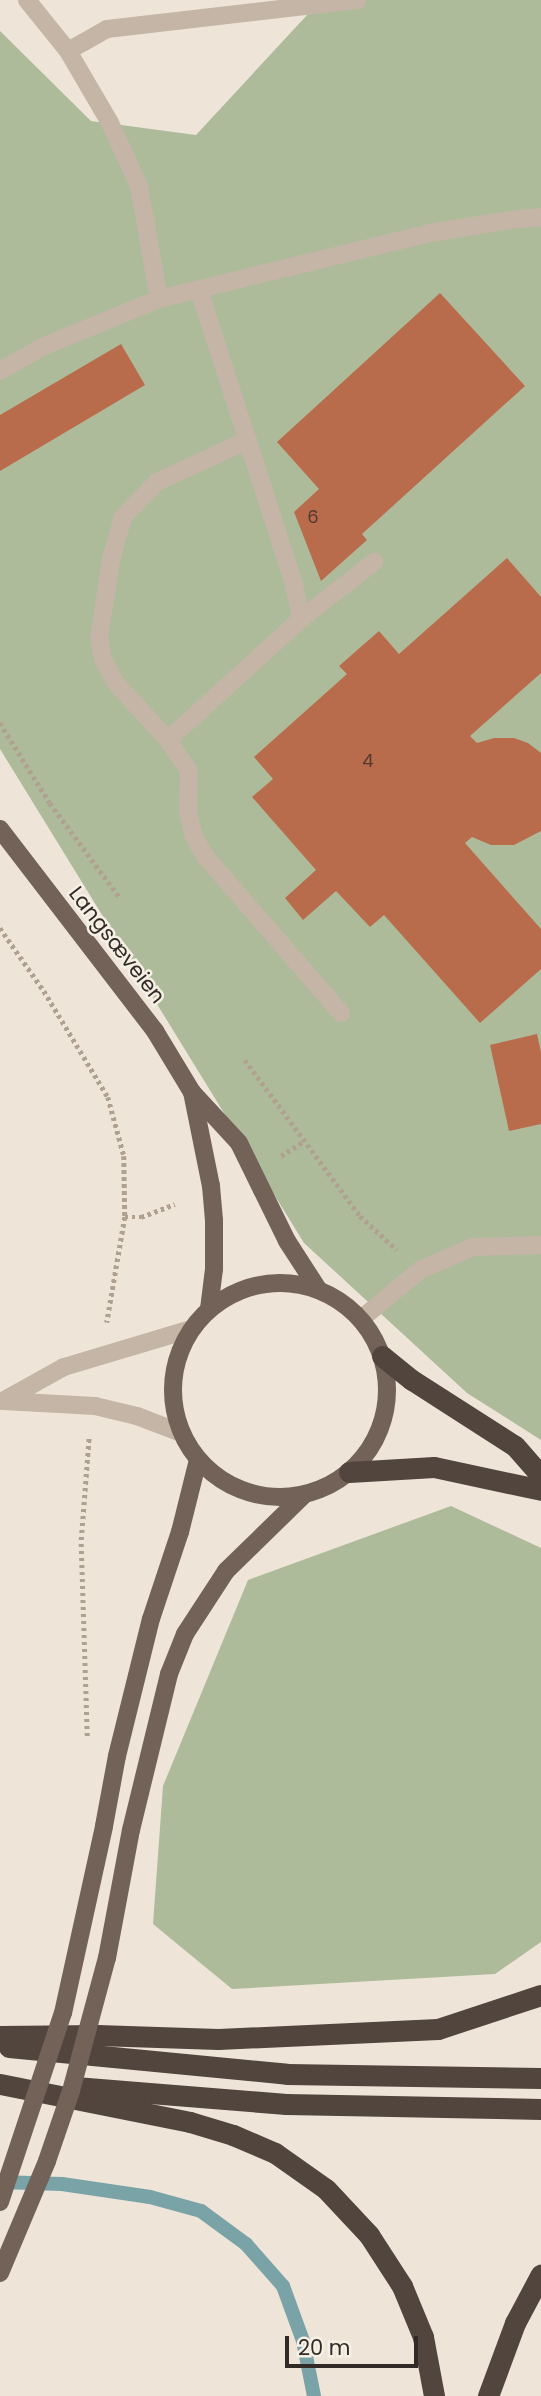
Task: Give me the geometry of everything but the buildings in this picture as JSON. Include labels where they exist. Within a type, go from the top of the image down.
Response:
[{"type":"highway","points":[[382,1356],[412,1380],[515,1446],[541,1476]]},
{"type":"highway","points":[[349,1472],[434,1467],[541,1490]]},
{"type":"highway","points":[[0,2036],[97,2035],[218,2039],[438,2029],[541,1995]]},
{"type":"highway","points":[[0,2046],[287,2074],[541,2078]]},
{"type":"highway","points":[[0,2083],[286,2104],[541,2109]]},
{"type":"highway","points":[[0,2083],[190,2122],[233,2135],[275,2153],[326,2189],[369,2235],[402,2286],[423,2337],[435,2396]]},
{"type":"highway","points":[[488,2396],[515,2323],[541,2274]]},
{"type":"main road","name":"Langsæveien","points":[[0,830],[155,1031],[192,1092],[239,1143],[287,1241],[318,1290]]},
{"type":"main road","name":"Langsæveien","points":[[192,1092],[211,1186],[214,1221],[214,1269],[209,1309]]},
{"type":"main road","points":[[290,1283],[318,1290],[342,1301],[362,1319],[382,1356],[388,1387],[383,1419],[370,1448],[349,1472],[328,1486],[304,1495],[275,1497],[246,1492],[220,1479],[198,1460],[181,1433],[174,1407],[173,1379],[179,1353],[191,1329],[209,1309],[233,1293],[261,1284],[290,1283]]},
{"type":"main road","points":[[0,2202],[63,2012],[117,1756],[152,1619],[180,1532],[198,1460]]},
{"type":"main road","points":[[0,2273],[47,2161],[71,2091],[107,1958],[131,1830],[166,1686],[185,1634],[226,1571],[304,1495]]},
{"type":"street","points":[[27,0],[68,51],[110,123],[139,186],[159,299]]},
{"type":"street","points":[[68,51],[107,29],[357,0]]},
{"type":"street","points":[[0,371],[43,347],[159,299],[430,233],[541,217]]},
{"type":"street","points":[[199,290],[294,585],[301,619]]},
{"type":"street","points":[[248,440],[157,482],[123,517],[111,560],[99,638],[103,659],[115,682],[168,740],[189,772],[188,811],[194,837],[205,856],[341,1013]]},
{"type":"street","points":[[168,740],[301,619],[374,562]]},
{"type":"street","points":[[362,1319],[420,1270],[473,1247],[541,1245]]},
{"type":"street","points":[[2,1401],[64,1367],[191,1329]]},
{"type":"street","points":[[2,1401],[95,1406],[138,1416],[181,1433]]},
{"type":"path","points":[[0,723],[50,803],[120,898]]},
{"type":"path","points":[[0,928],[44,991],[108,1097],[124,1156],[125,1217],[107,1324]]},
{"type":"path","points":[[244,1060],[360,1216],[420,1270]]},
{"type":"path","points":[[276,1159],[304,1142]]},
{"type":"path","points":[[125,1217],[141,1217],[175,1204]]},
{"type":"path","points":[[88,1749],[82,1636],[81,1540],[90,1426]]},
{"type":"green space","points":[[321,0],[541,0],[541,1440],[467,1393],[304,1243],[0,749],[0,31],[91,121],[196,135]]},
{"type":"green space","points":[[451,1506],[541,1548],[541,1942],[495,1974],[232,1989],[153,1924],[163,1786],[248,1580]]},
{"type":"waterway","points":[[0,2182],[62,2184],[150,2197],[201,2211],[246,2244],[283,2286],[303,2341],[314,2396]]}]
